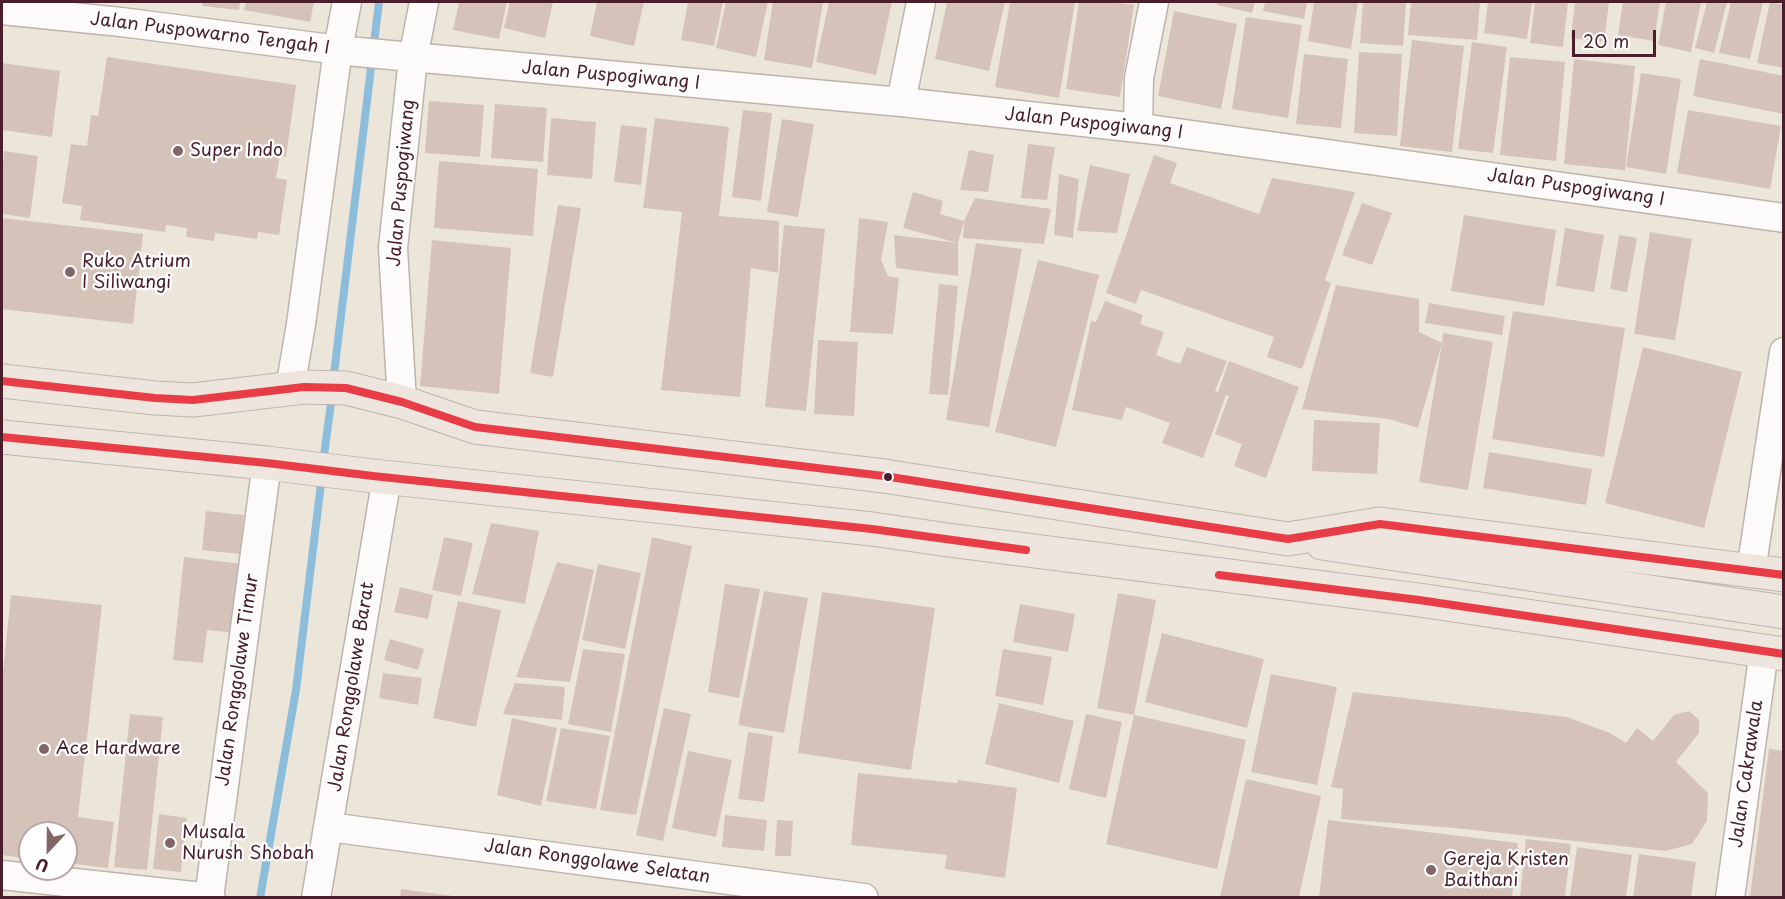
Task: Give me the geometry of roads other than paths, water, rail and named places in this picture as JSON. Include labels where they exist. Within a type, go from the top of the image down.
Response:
[{"type":"highway","points":[[2,381],[193,400],[297,388],[346,388],[393,400],[475,428],[884,476],[1288,539],[1784,612]]},
{"type":"highway","points":[[2,437],[283,464],[380,477],[872,529],[1419,600],[1774,652]]},
{"type":"highway","points":[[1288,539],[1380,524],[1784,575]]},
{"type":"street","points":[[297,388],[301,324],[343,50],[347,2]]},
{"type":"street","name":"Jalan Puspogiwang","points":[[393,400],[393,248],[407,57],[424,2]]},
{"type":"street","points":[[901,102],[921,2]]},
{"type":"street","points":[[1138,128],[1139,78],[1154,2]]},
{"type":"street","name":"Jalan Puspowarno Tengah I","points":[[2,10],[123,12],[343,50],[407,57]]},
{"type":"street","name":"Jalan Puspogiwang I","points":[[407,57],[901,102],[1138,128],[1784,218]]},
{"type":"street","points":[[1751,571],[1784,352]]},
{"type":"street","name":"Jalan Ronggolawe Timur","points":[[210,897],[283,464]]},
{"type":"street","name":"Jalan Ronggolawe Barat","points":[[316,897],[329,827],[380,477]]},
{"type":"street","name":"Jalan Cakrawala","points":[[1730,897],[1774,652]]},
{"type":"street","name":"Jalan Ronggolawe Selatan","points":[[329,827],[864,897]]},
{"type":"street","points":[[2,875],[210,897]]},
{"type":"waterway","points":[[333,382],[379,2]]},
{"type":"waterway","points":[[323,463],[332,395]]},
{"type":"waterway","points":[[260,898],[296,690],[322,475]]},
{"type":"place","name":"Super Indo","points":[[178,151]]},
{"type":"place","name":"Ruko Atrium I Siliwangi","points":[[70,272]]},
{"type":"place","name":"Ace Hardware","points":[[44,749]]},
{"type":"place","name":"Musala Nurush Shobah","points":[[170,843]]},
{"type":"place","name":"Gereja Kristen Baithani","points":[[1431,870]]}]
